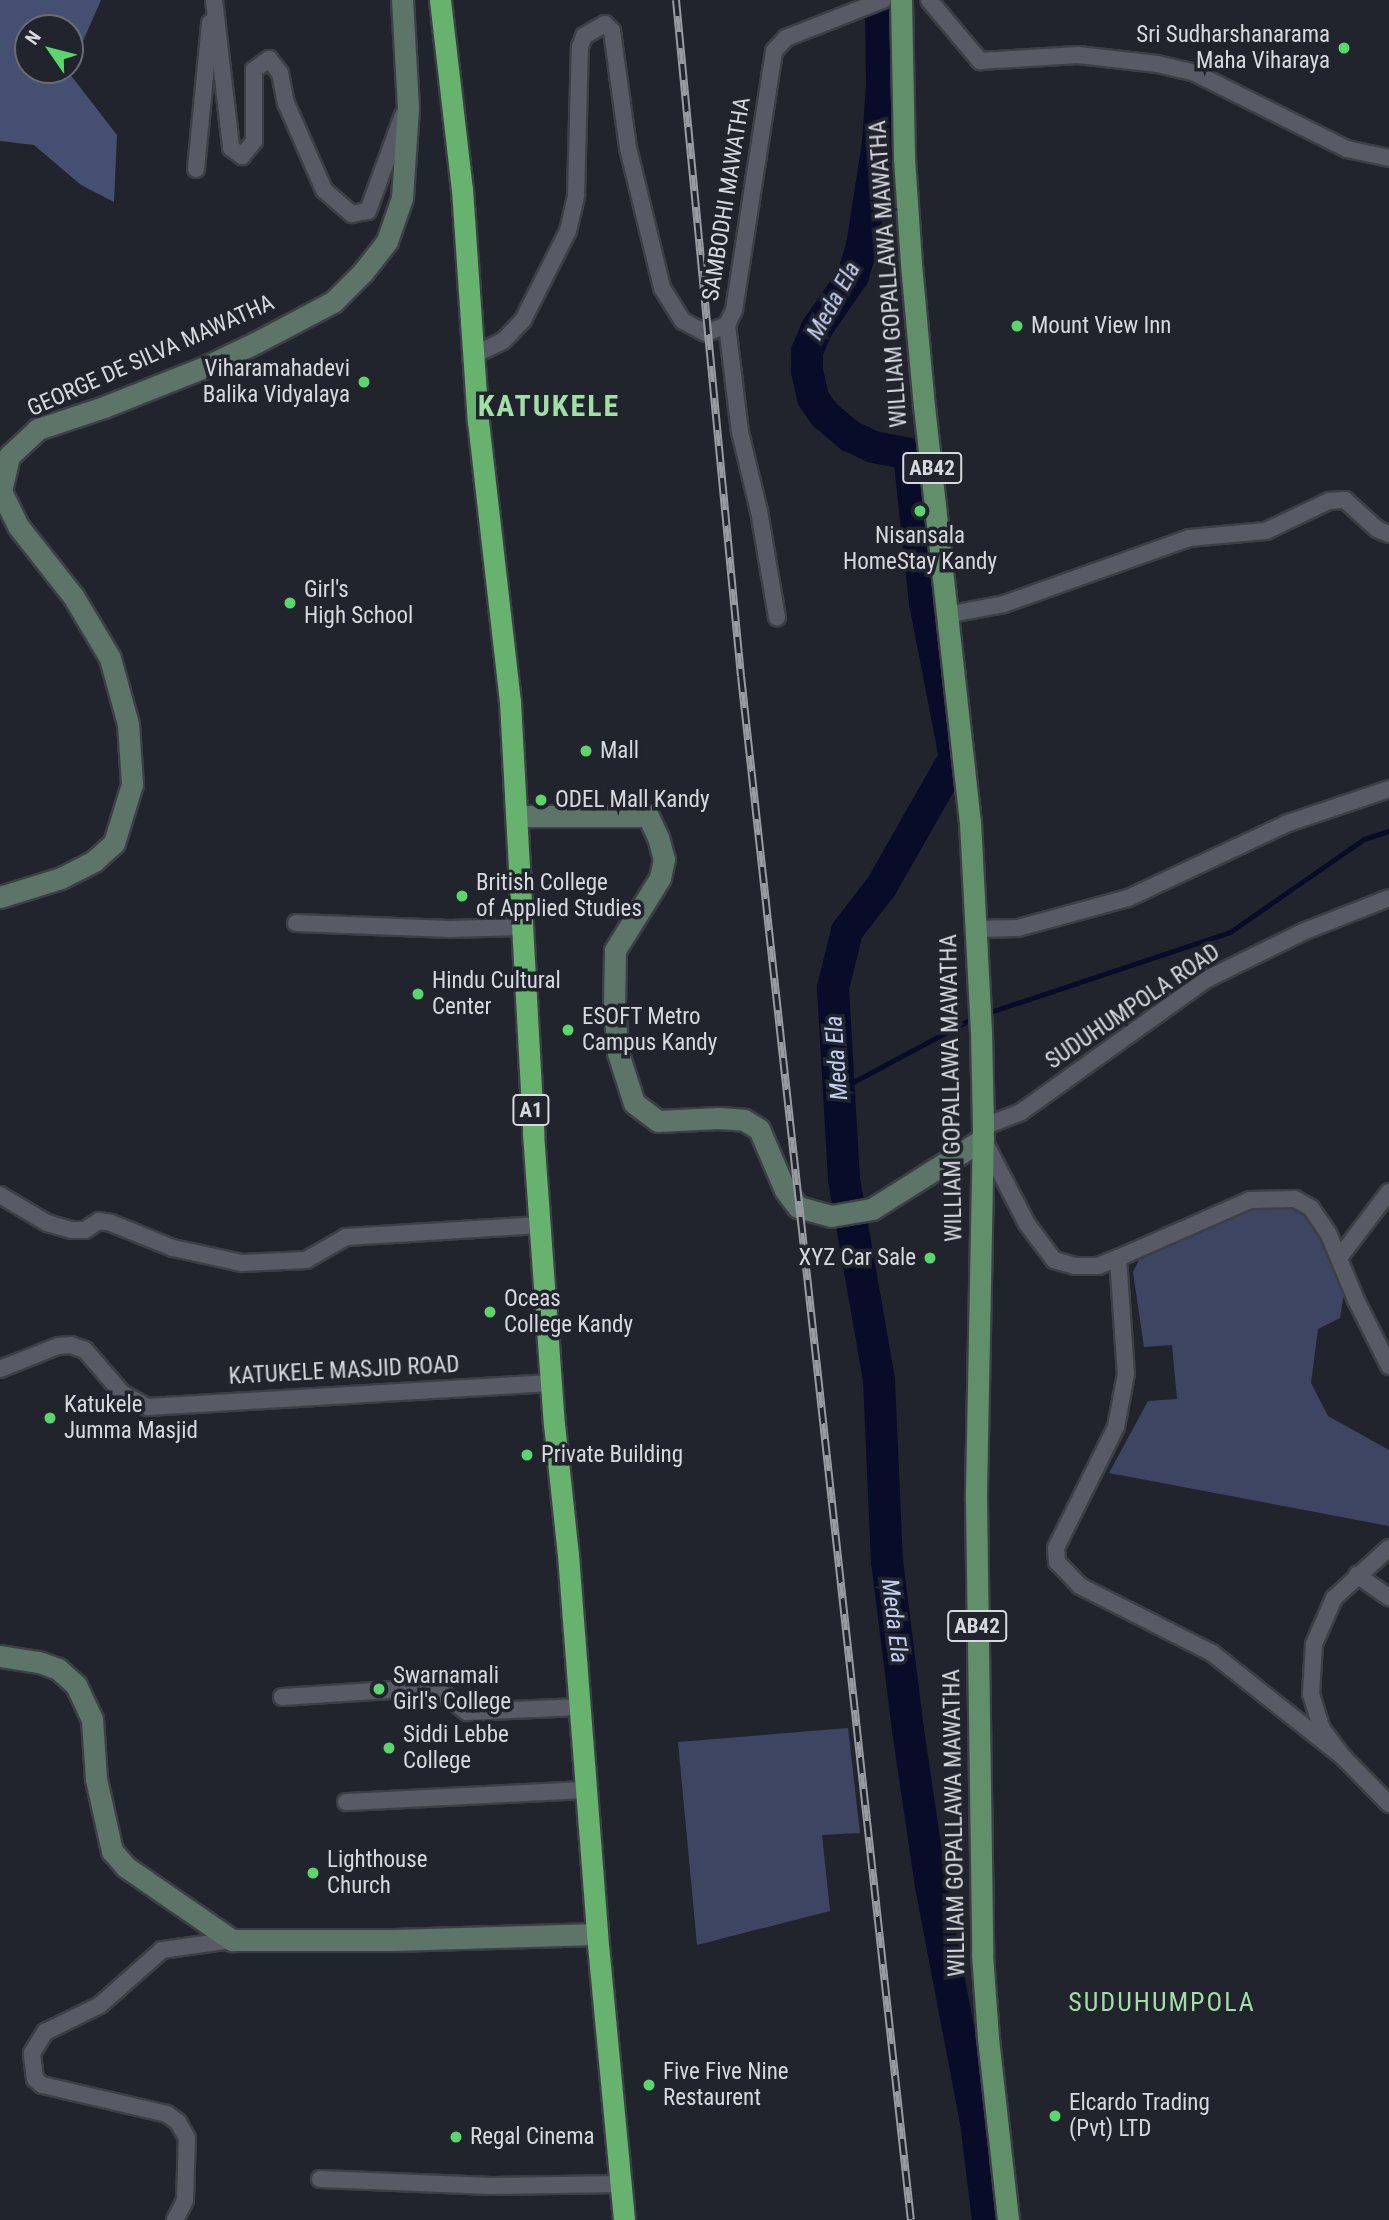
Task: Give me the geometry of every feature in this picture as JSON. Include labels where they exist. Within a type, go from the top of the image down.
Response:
[{"type":"highway","name":"A1","points":[[440,0],[462,189],[474,355],[510,702],[521,927],[551,1383],[624,2220]]},
{"type":"main road","name":"WILLIAM GOPALLAWA MAWATHA","points":[[901,0],[903,146],[910,251],[946,615],[970,822],[981,1031],[983,1133],[976,1500],[982,1954],[988,2038],[1008,2220]]},
{"type":"street","points":[[214,0],[231,148],[242,156],[254,141],[254,70],[269,59],[280,73],[286,103],[324,190],[352,214],[368,211],[400,119],[408,107]]},
{"type":"street","points":[[196,169],[214,0]]},
{"type":"street","name":"GEORGE DE SILVA MAWATHA","points":[[0,897],[61,878],[94,861],[114,843],[132,784],[128,724],[110,657],[74,596],[18,526],[1,491],[9,456],[38,429],[104,407],[206,366],[333,302],[363,272],[387,241],[402,198],[408,107],[402,0]]},
{"type":"street","name":"SAMBODHI MAWATHA","points":[[474,355],[503,341],[523,320],[568,231],[576,195],[580,47],[584,36],[605,24],[612,31],[628,148],[662,288],[682,321],[706,333],[727,325],[734,310],[774,51],[786,38],[866,4],[883,0]]},
{"type":"street","points":[[929,0],[980,61],[1078,55],[1195,73],[1347,149],[1389,158]]},
{"type":"street","points":[[727,325],[740,432],[759,511],[777,617]]},
{"type":"street","points":[[946,615],[1004,604],[1189,538],[1266,531],[1329,501],[1345,500],[1377,529],[1389,534]]},
{"type":"street","points":[[975,933],[1018,928],[1128,898],[1288,823],[1389,789]]},
{"type":"street","points":[[516,816],[648,817],[664,859],[660,878],[615,950],[618,1053],[634,1103],[658,1121],[718,1118],[744,1120],[759,1129],[785,1190],[798,1207],[831,1216],[865,1211],[983,1133],[1027,1224],[1054,1259],[1075,1266],[1098,1266],[1250,1200],[1295,1199],[1311,1208],[1339,1258],[1356,1300],[1389,1366]]},
{"type":"street","name":"SUDUHUMPOLA ROAD","points":[[983,1133],[1021,1112],[1207,979],[1305,931],[1389,898]]},
{"type":"street","points":[[296,923],[450,929],[521,927]]},
{"type":"street","points":[[1339,1258],[1389,1192]]},
{"type":"street","points":[[0,1195],[47,1223],[71,1230],[85,1230],[99,1222],[111,1223],[173,1248],[242,1263],[306,1260],[346,1237],[541,1225]]},
{"type":"street","points":[[0,1208],[18,1206]]},
{"type":"street","points":[[1118,1258],[1126,1374],[1116,1427],[1056,1548],[1056,1562],[1080,1586],[1212,1653],[1343,1757],[1389,1804]]},
{"type":"street","name":"KATUKELE MASJID ROAD","points":[[0,1369],[58,1346],[71,1345],[85,1350],[122,1393],[146,1406],[551,1383]]},
{"type":"street","points":[[1343,1757],[1322,1729],[1311,1694],[1314,1644],[1334,1598],[1389,1548]]},
{"type":"street","points":[[1357,1575],[1389,1597]]},
{"type":"street","points":[[0,1656],[39,1662],[58,1669],[76,1685],[92,1719],[96,1779],[112,1851],[125,1867],[232,1940]]},
{"type":"street","points":[[282,1697],[422,1688],[445,1695],[467,1712],[580,1707]]},
{"type":"street","points":[[346,1802],[587,1790]]},
{"type":"street","points":[[175,2220],[185,2200],[187,2138],[178,2122],[167,2114],[42,2085],[35,2079],[32,2053],[45,2032],[100,2005],[162,1950],[232,1940],[460,1939],[597,1934]]},
{"type":"street","points":[[320,2179],[492,2186],[621,2184]]},
{"type":"shaded area","points":[[0,0],[101,0],[84,39],[84,14],[14,14],[14,84],[78,84],[117,135],[114,202],[81,185],[34,145],[0,141]]},
{"type":"shaded area","points":[[1269,1202],[1298,1203],[1334,1238],[1344,1293],[1340,1318],[1318,1329],[1311,1383],[1328,1416],[1389,1450],[1389,1526],[1109,1473],[1148,1401],[1177,1399],[1172,1345],[1144,1347],[1133,1272],[1139,1260]]},
{"type":"shaded area","points":[[848,1728],[860,1833],[822,1835],[830,1911],[697,1945],[678,1742]]},
{"type":"waterway","name":"Meda Ela","points":[[872,0],[881,14],[882,84],[878,143],[862,246],[853,276],[817,328],[807,352],[807,371],[813,398],[825,415],[850,436],[874,447],[909,454],[925,603],[955,757],[881,887],[847,931],[833,988],[844,1179],[879,1380],[887,1561],[908,1730],[931,1886],[976,2122],[988,2220]]},
{"type":"waterway","points":[[984,1014],[1230,932],[1364,839],[1389,831]]},
{"type":"waterway","points":[[840,1089],[975,1017]]},
{"type":"railway","points":[[676,0],[741,676],[911,2220]]},
{"type":"place","name":"Sri Sudharshanarama Maha Viharaya","points":[[1344,48]]},
{"type":"place","name":"Mount View Inn","points":[[1017,326]]},
{"type":"place","name":"Viharamahadevi Balika Vidyalaya","points":[[364,382]]},
{"type":"place","name":"Nisansala HomeStay Kandy","points":[[920,511]]},
{"type":"place","name":"Girl's High School","points":[[290,603]]},
{"type":"place","name":"Mall","points":[[586,751]]},
{"type":"place","name":"ODEL Mall Kandy","points":[[541,800]]},
{"type":"place","name":"British College of Applied Studies","points":[[462,896]]},
{"type":"place","name":"Hindu Cultural Center","points":[[418,994]]},
{"type":"place","name":"ESOFT Metro Campus Kandy","points":[[568,1030]]},
{"type":"place","name":"XYZ Car Sale","points":[[930,1258]]},
{"type":"place","name":"Oceas College Kandy","points":[[490,1312]]},
{"type":"place","name":"Katukele Jumma Masjid","points":[[50,1418]]},
{"type":"place","name":"Private Building","points":[[527,1455]]},
{"type":"place","name":"Swarnamali Girl's College","points":[[379,1689]]},
{"type":"place","name":"Siddi Lebbe College","points":[[389,1748]]},
{"type":"place","name":"Lighthouse Church","points":[[313,1873]]},
{"type":"place","name":"Five Five Nine Restaurent","points":[[649,2085]]},
{"type":"place","name":"Elcardo Trading (Pvt) LTD","points":[[1055,2116]]},
{"type":"place","name":"Regal Cinema","points":[[456,2137]]},
{"type":"district","name":"KATUKELE","points":[[549,406]]},
{"type":"district","name":"SUDUHUMPOLA","points":[[1162,2003]]}]
